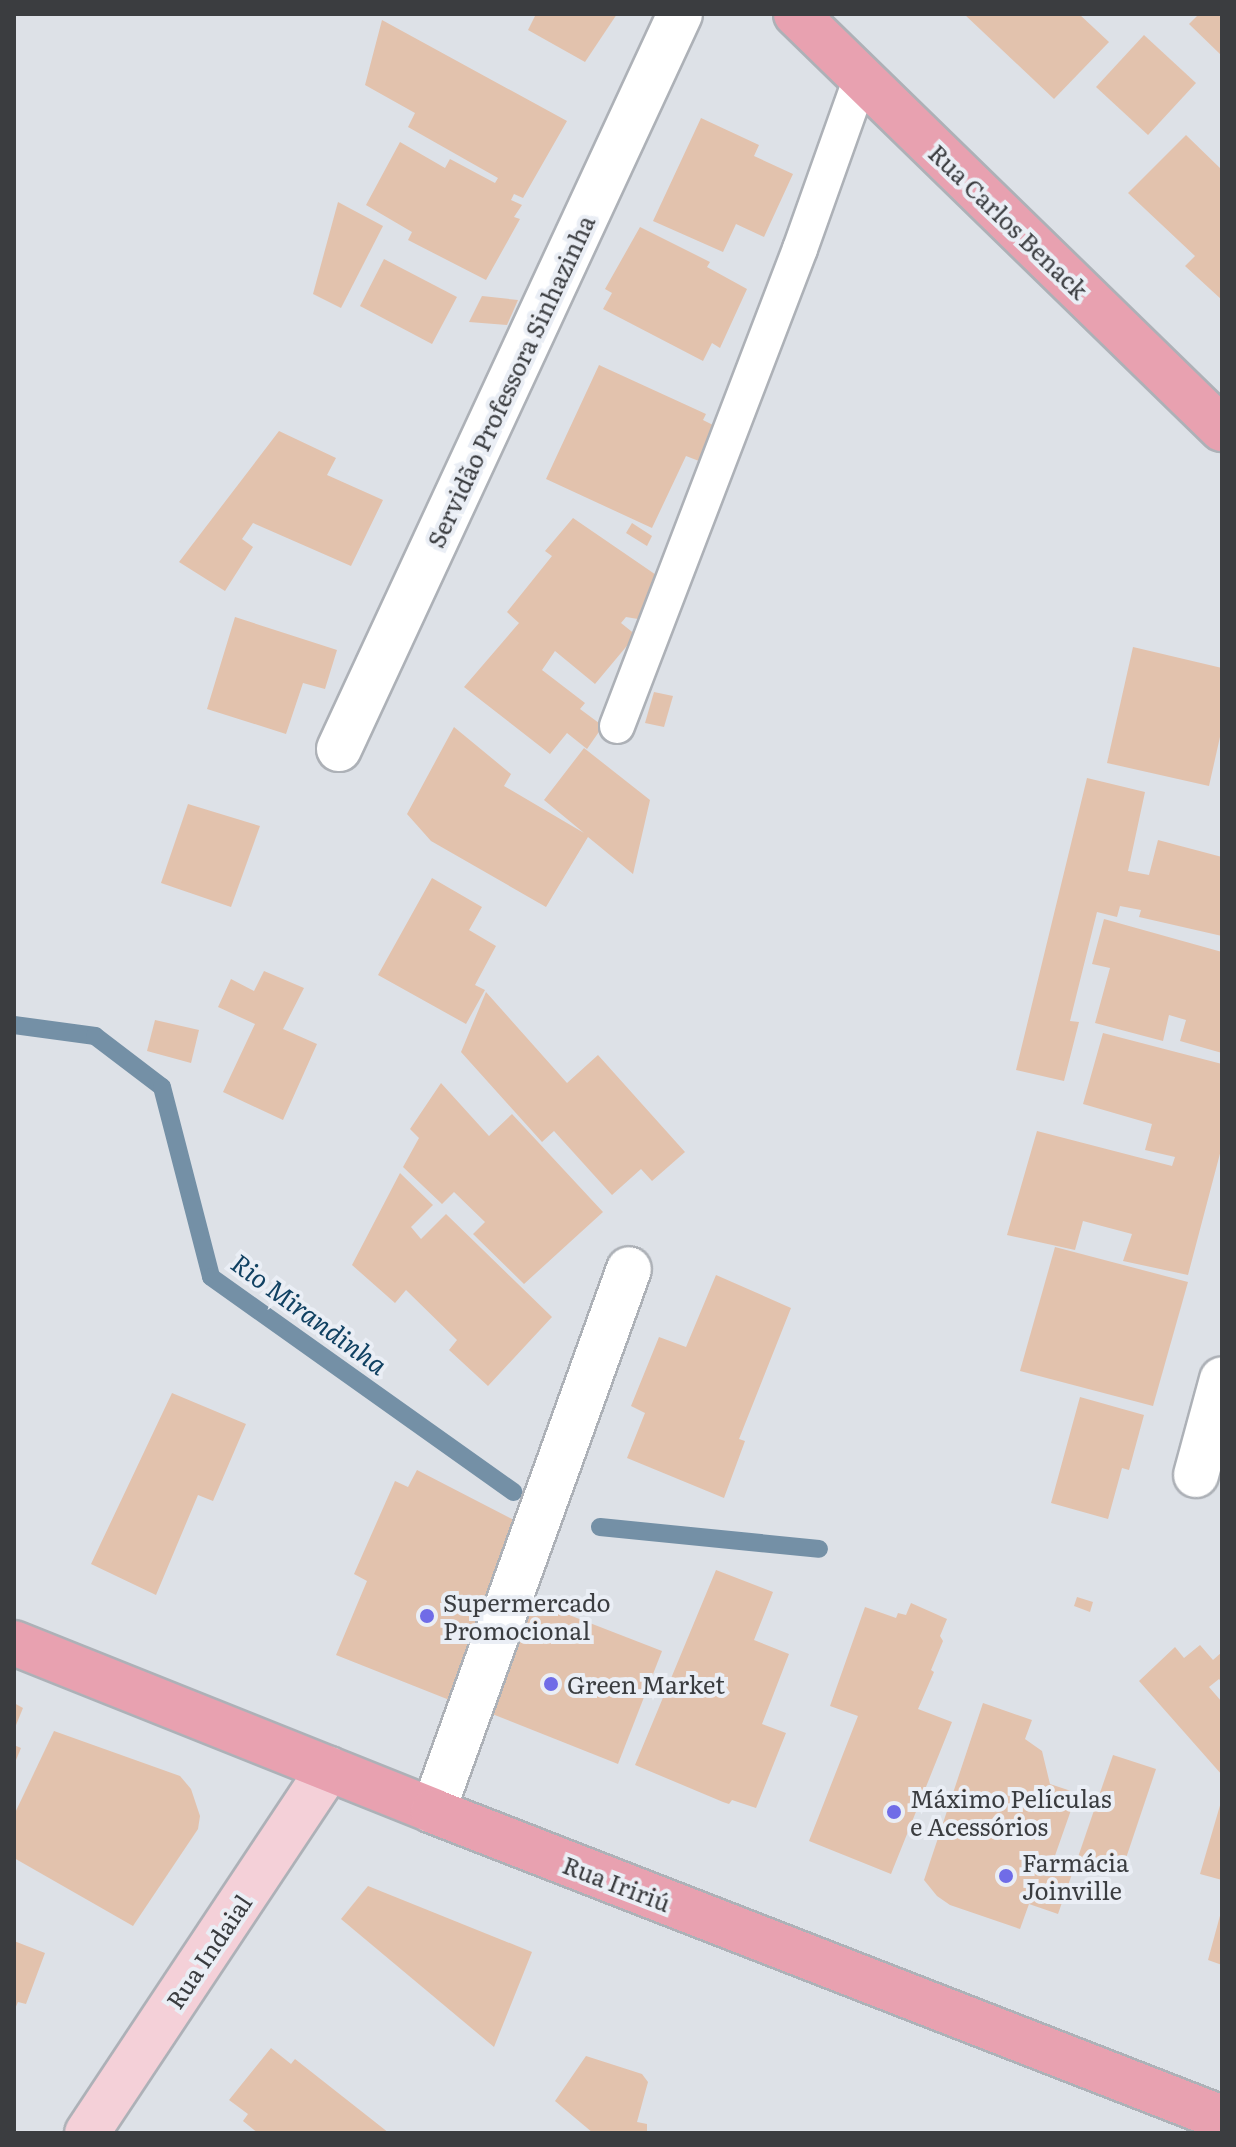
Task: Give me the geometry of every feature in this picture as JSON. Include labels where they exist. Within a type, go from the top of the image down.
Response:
[{"type":"main road","name":"Rua Carlos Benack","points":[[796,14],[1222,429]]},
{"type":"main road","name":"Rua Iririú","points":[[14,1643],[433,1811],[1222,2118]]},
{"type":"street","name":"Servidão Professora Sinhazinha","points":[[339,749],[680,14]]},
{"type":"street","points":[[433,1811],[629,1269]]},
{"type":"street","points":[[1196,1475],[1222,1379]]},
{"type":"street","name":"Rua Indaial","points":[[87,2133],[329,1769]]},
{"type":"lane","points":[[617,726],[800,249],[861,78]]},
{"type":"building","points":[[536,14],[617,14],[585,62],[528,30]]},
{"type":"building","points":[[964,14],[1079,14],[1109,42],[1054,99]]},
{"type":"building","points":[[1199,14],[1222,14],[1222,56],[1189,24]]},
{"type":"building","points":[[382,20],[567,121],[523,198],[514,194],[511,200],[522,205],[514,217],[520,219],[486,280],[408,240],[412,232],[366,205],[400,142],[445,168],[450,159],[495,183],[498,178],[408,127],[415,113],[365,85]]},
{"type":"building","points":[[1144,35],[1196,83],[1148,135],[1096,87]]},
{"type":"building","points":[[701,118],[759,145],[754,156],[793,174],[764,237],[736,224],[723,252],[653,221]]},
{"type":"building","points":[[1186,135],[1222,170],[1222,300],[1185,266],[1195,256],[1128,193]]},
{"type":"building","points":[[338,202],[383,226],[341,308],[313,294]]},
{"type":"building","points":[[640,227],[710,262],[707,267],[747,289],[720,348],[712,343],[703,361],[603,309],[612,293],[605,289]]},
{"type":"building","points":[[384,259],[457,297],[432,344],[360,306]]},
{"type":"building","points":[[482,296],[518,300],[507,325],[469,322]]},
{"type":"building","points":[[599,365],[706,414],[703,420],[715,426],[699,461],[686,456],[652,528],[546,479]]},
{"type":"building","points":[[279,431],[336,458],[327,475],[383,500],[351,566],[253,523],[242,539],[253,547],[225,591],[179,562]]},
{"type":"building","points":[[573,518],[662,579],[650,621],[626,617],[621,623],[636,635],[595,684],[555,651],[542,670],[585,703],[580,709],[603,726],[587,749],[567,733],[550,754],[464,687],[519,623],[507,612],[552,556],[545,551]]},
{"type":"building","points":[[632,523],[652,536],[647,546],[626,533]]},
{"type":"building","points":[[235,617],[337,650],[325,689],[303,683],[286,734],[207,709]]},
{"type":"building","points":[[1133,647],[1222,668],[1222,728],[1209,786],[1107,763]]},
{"type":"building","points":[[654,692],[673,696],[664,727],[645,723]]},
{"type":"building","points":[[454,727],[511,774],[504,786],[584,833],[544,800],[584,748],[650,800],[633,874],[588,837],[546,907],[431,841],[407,814]]},
{"type":"building","points":[[1087,778],[1145,792],[1128,871],[1149,875],[1158,840],[1222,857],[1222,936],[1139,917],[1141,910],[1120,906],[1117,917],[1097,912],[1070,1021],[1079,1022],[1064,1081],[1016,1070]]},
{"type":"building","points":[[188,804],[260,826],[231,907],[161,883]]},
{"type":"building","points":[[432,878],[482,907],[469,930],[496,946],[475,985],[485,990],[466,1024],[378,975]]},
{"type":"building","points":[[1104,919],[1222,952],[1222,1053],[1180,1041],[1186,1020],[1169,1015],[1163,1041],[1095,1023],[1110,968],[1092,964]]},
{"type":"building","points":[[264,971],[304,988],[283,1029],[317,1044],[283,1120],[223,1092],[255,1024],[218,1007],[231,979],[254,991]]},
{"type":"building","points":[[486,992],[567,1083],[598,1055],[685,1152],[652,1181],[641,1169],[612,1195],[554,1131],[542,1142],[461,1052]]},
{"type":"building","points":[[155,1020],[199,1030],[191,1063],[147,1051]]},
{"type":"building","points":[[1103,1033],[1222,1064],[1222,1146],[1188,1275],[1123,1261],[1132,1234],[1083,1221],[1075,1250],[1007,1235],[1037,1131],[1172,1166],[1175,1157],[1145,1150],[1152,1124],[1083,1104]]},
{"type":"building","points":[[441,1083],[489,1136],[512,1114],[603,1212],[524,1284],[473,1234],[485,1222],[454,1192],[442,1204],[403,1167],[419,1138],[410,1129]]},
{"type":"building","points":[[400,1173],[433,1205],[411,1227],[421,1239],[446,1214],[552,1317],[488,1386],[449,1350],[457,1340],[406,1290],[395,1303],[352,1265]]},
{"type":"building","points":[[1055,1247],[1188,1282],[1153,1406],[1020,1371]]},
{"type":"building","points":[[716,1275],[791,1308],[739,1439],[745,1441],[724,1498],[627,1458],[645,1413],[631,1406],[659,1337],[686,1347]]},
{"type":"building","points":[[172,1393],[246,1424],[213,1501],[198,1495],[156,1595],[91,1564]]},
{"type":"building","points":[[1080,1397],[1144,1415],[1129,1470],[1122,1468],[1108,1519],[1051,1503]]},
{"type":"building","points":[[417,1470],[516,1521],[452,1701],[336,1655],[367,1581],[354,1574],[395,1481],[408,1487]]},
{"type":"building","points":[[716,1570],[773,1592],[754,1640],[789,1654],[762,1724],[786,1733],[756,1808],[732,1800],[729,1804],[723,1802],[635,1765]]},
{"type":"building","points":[[515,1594],[662,1651],[618,1764],[472,1706]]},
{"type":"building","points":[[1077,1597],[1093,1602],[1090,1612],[1074,1606]]},
{"type":"building","points":[[911,1603],[947,1619],[940,1636],[943,1641],[931,1670],[934,1672],[918,1709],[952,1722],[891,1874],[809,1841],[858,1716],[830,1706],[865,1607],[896,1618],[898,1613],[906,1615]]},
{"type":"building","points":[[1200,1645],[1213,1660],[1222,1652],[1222,1683],[1219,1679],[1209,1687],[1222,1702],[1222,1775],[1139,1681],[1175,1647],[1184,1658]]},
{"type":"building","points":[[14,1703],[23,1708],[14,1730]]},
{"type":"building","points":[[983,1703],[1032,1720],[1025,1739],[1042,1751],[1050,1784],[1077,1793],[1051,1867],[1072,1874],[1058,1914],[1029,1904],[1020,1929],[950,1905],[937,1896],[924,1880]]},
{"type":"building","points":[[54,1731],[180,1776],[191,1789],[200,1816],[198,1829],[133,1926],[14,1858],[14,1815]]},
{"type":"building","points":[[14,1745],[21,1748],[14,1765]]},
{"type":"building","points":[[1113,1755],[1156,1769],[1121,1873],[1077,1860]]},
{"type":"building","points":[[1222,1803],[1222,1880],[1200,1874]]},
{"type":"building","points":[[368,1886],[532,1952],[494,2047],[341,1919]]},
{"type":"building","points":[[1222,1913],[1222,1965],[1208,1960]]},
{"type":"building","points":[[14,1941],[45,1953],[26,2004],[18,2002],[14,2011]]},
{"type":"building","points":[[271,2048],[291,2064],[295,2059],[389,2133],[258,2133],[243,2121],[248,2114],[229,2100]]},
{"type":"building","points":[[586,2056],[642,2074],[648,2082],[637,2122],[647,2124],[647,2133],[593,2133],[555,2101]]},
{"type":"waterway","name":"Rio Mirandinha","points":[[14,1025],[95,1036],[162,1087],[211,1277],[513,1492]]},
{"type":"waterway","name":"Rio Mirandinha","points":[[600,1527],[819,1549]]},
{"type":"place","name":"Supermercado Promocional","points":[[427,1616]]},
{"type":"place","name":"Green Market","points":[[551,1684]]},
{"type":"place","name":"Máximo Películas e Acessórios","points":[[894,1812]]},
{"type":"place","name":"Farmácia Joinville","points":[[1006,1876]]}]
